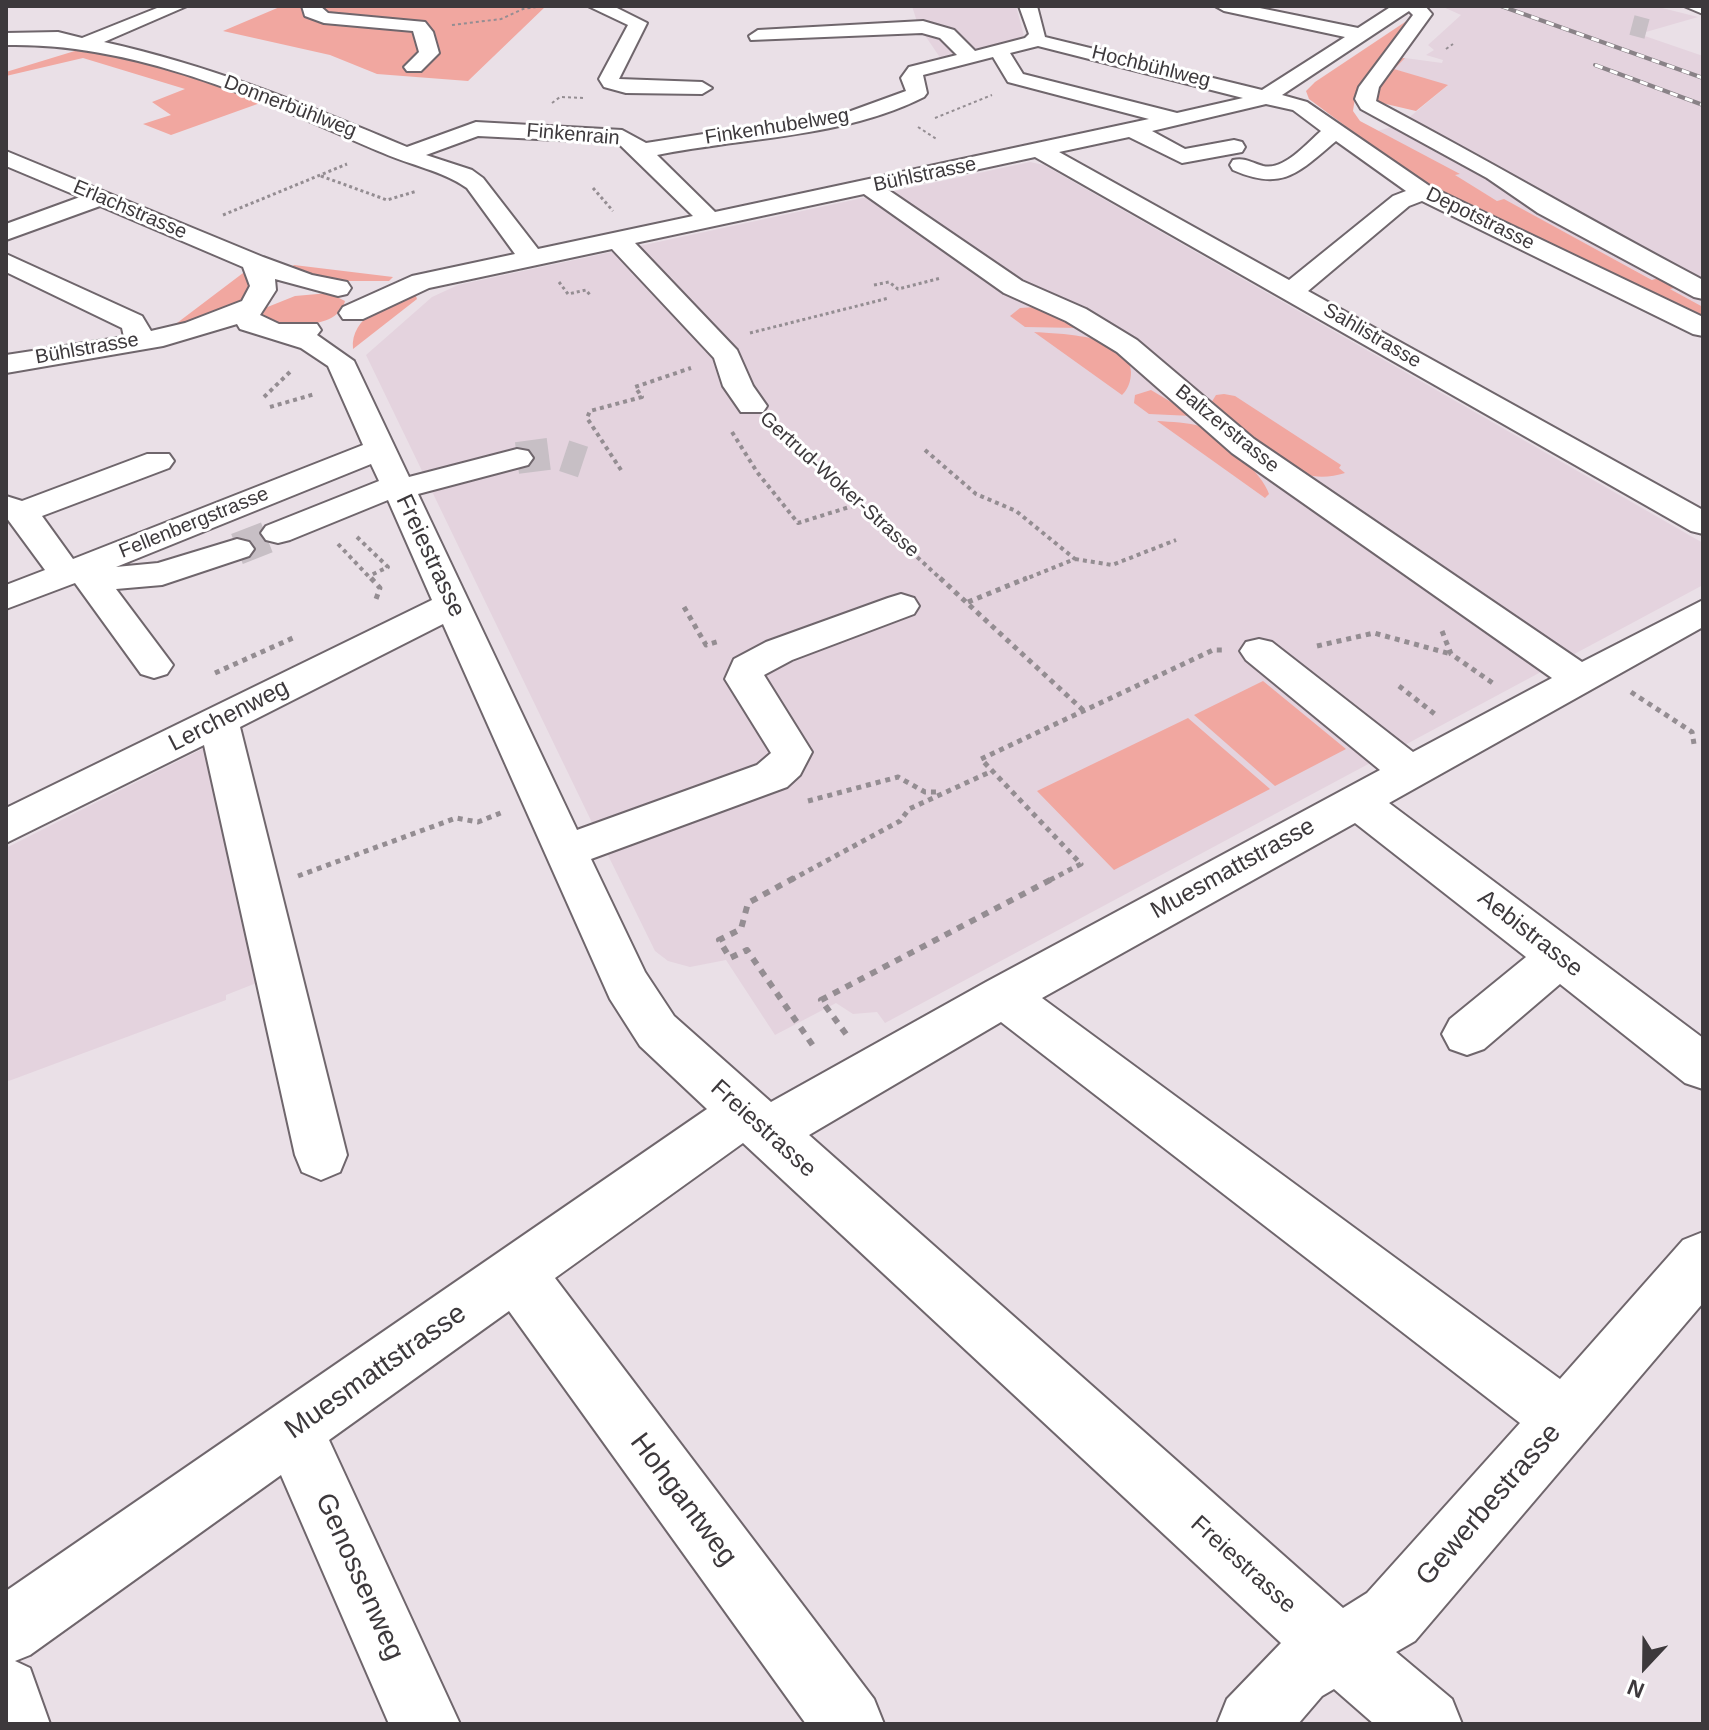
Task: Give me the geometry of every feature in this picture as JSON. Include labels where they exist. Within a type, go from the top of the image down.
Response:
[{"type":"street","points":[[148,6],[174,8]]},
{"type":"street","points":[[311,6],[311,12],[324,18],[419,27],[429,53],[414,67]]},
{"type":"street","points":[[597,6],[638,23],[609,79],[611,83],[626,87],[702,88]]},
{"type":"street","points":[[1028,6],[1037,31],[1035,40]]},
{"type":"street","points":[[1224,6],[1359,34]]},
{"type":"street","name":"Bühlstrasse","points":[[6,364],[262,318],[315,329],[346,302],[421,282],[1241,106],[1267,96],[1404,6]]},
{"type":"street","points":[[1414,6],[1423,14],[1369,87],[1365,99],[1368,105],[1495,173],[1547,208],[1703,291]]},
{"type":"street","points":[[83,44],[174,8]]},
{"type":"street","points":[[758,36],[923,27],[947,34],[971,58]]},
{"type":"street","points":[[6,29],[58,38]]},
{"type":"street","name":"Donnerbühlweg","points":[[6,39],[58,38],[159,60],[275,99],[459,173],[475,183],[532,259]]},
{"type":"street","name":"Finkenhubelweg","points":[[641,151],[738,133],[814,126],[888,106],[917,93],[911,78],[914,72],[1000,52],[1035,40]]},
{"type":"street","name":"Hochbühlweg","points":[[1035,40],[1267,96]]},
{"type":"street","points":[[1000,52],[1014,77],[1021,80],[1181,121]]},
{"type":"street","name":"Depotstrasse","points":[[1267,96],[1310,111],[1423,192],[1703,328]]},
{"type":"street","name":"Finkenrain","points":[[408,154],[464,132],[484,129],[618,136],[628,139],[710,220]]},
{"type":"street","points":[[1135,131],[1182,156],[1238,156],[1260,175],[1275,176],[1331,134],[1341,133]]},
{"type":"street","name":"Sahlistrasse","points":[[1041,151],[1703,524]]},
{"type":"street","name":"Erlachstrasse","points":[[6,158],[305,281],[346,302]]},
{"type":"street","name":"Baltzerstrasse","points":[[869,187],[1013,287],[1076,315],[1127,346],[1243,446],[1581,679]]},
{"type":"street","points":[[1292,291],[1401,201],[1423,192]]},
{"type":"street","points":[[6,233],[100,198]]},
{"type":"street","name":"Gertrud-Woker-Strasse","points":[[618,240],[734,366],[734,377],[752,406]]},
{"type":"street","points":[[6,262],[132,322],[139,340]]},
{"type":"street","points":[[254,262],[264,281],[262,318]]},
{"type":"street","points":[[294,289],[346,302],[338,357],[262,318],[294,289]]},
{"type":"street","name":"Freiestrasse","points":[[338,357],[568,850],[627,985],[648,1019],[756,1122],[1339,1649],[1427,1724]]},
{"type":"street","name":"Fellenbergstrasse","points":[[6,598],[80,574],[381,449]]},
{"type":"street","points":[[281,532],[398,487],[517,458]]},
{"type":"street","points":[[154,665],[80,574],[14,509],[158,461]]},
{"type":"street","points":[[80,574],[162,574],[237,549]]},
{"type":"street","name":"Lerchenweg","points":[[6,827],[453,604]]},
{"type":"street","points":[[568,850],[772,776],[786,765],[792,752],[744,679],[747,668],[779,651],[901,606]]},
{"type":"street","name":"Muesmattstrasse","points":[[6,1631],[517,1275],[756,1122],[1003,996],[1703,612]]},
{"type":"street","points":[[1266,656],[1410,772]]},
{"type":"street","points":[[219,721],[321,1155]]},
{"type":"street","name":"Aebistrasse","points":[[1356,801],[1703,1067]]},
{"type":"street","points":[[1467,1034],[1559,957]]},
{"type":"street","points":[[1003,996],[1564,1419]]},
{"type":"street","name":"Gewerbestrasse","points":[[1252,1724],[1298,1672],[1391,1617],[1703,1260]]},
{"type":"street","name":"Hohgantweg","points":[[517,1275],[849,1724]]},
{"type":"street","name":"Genossenweg","points":[[292,1430],[425,1724]]},
{"type":"street","points":[[6,1692],[15,1724]]},
{"type":"path","points":[[419,27],[486,23],[523,9],[540,9],[543,6]]},
{"type":"path","points":[[1446,49],[1453,44]]},
{"type":"path","points":[[913,126],[971,106],[1021,80]]},
{"type":"path","points":[[923,127],[936,137]]},
{"type":"path","points":[[213,219],[349,163]]},
{"type":"path","points":[[320,175],[392,201],[459,173]]},
{"type":"path","points":[[593,188],[604,202]]},
{"type":"path","points":[[714,342],[889,298],[874,285],[889,282],[898,289],[941,278]]},
{"type":"path","points":[[573,293],[586,290],[590,295]]},
{"type":"path","points":[[264,397],[297,366]]},
{"type":"path","points":[[734,377],[723,382],[720,397],[723,413],[737,442],[798,523],[859,504]]},
{"type":"path","points":[[621,470],[587,418],[590,411],[642,397],[635,387],[658,380]]},
{"type":"path","points":[[270,407],[316,394]]},
{"type":"path","name":"Gertrud-Woker-Strasse","points":[[752,406],[1084,711]]},
{"type":"path","points":[[925,450],[976,494],[1016,511],[1075,559]]},
{"type":"path","points":[[281,532],[293,539],[319,529],[325,531],[381,592],[371,603]]},
{"type":"path","points":[[968,602],[1075,559],[1084,558],[1112,565],[1176,540]]},
{"type":"path","points":[[362,541],[388,567],[369,576]]},
{"type":"path","points":[[371,551],[378,548]]},
{"type":"path","points":[[684,607],[706,645],[730,637]]},
{"type":"path","points":[[1441,627],[1451,654]]},
{"type":"path","points":[[215,673],[304,633]]},
{"type":"path","points":[[854,1045],[821,1000],[1081,864],[981,759],[1213,650],[1266,656],[1374,633],[1451,654],[1496,685]]},
{"type":"path","points":[[1399,686],[1431,711]]},
{"type":"path","points":[[1630,691],[1692,732],[1696,739],[1694,744]]},
{"type":"path","points":[[824,1061],[747,950],[730,958],[719,940],[741,929],[748,903],[900,821],[909,809],[992,771]]},
{"type":"path","points":[[863,786],[898,777],[925,792],[943,792]]},
{"type":"path","points":[[260,890],[456,818],[478,822],[513,807]]},
{"type":"shaded area","points":[[282,6],[546,6],[468,81],[377,74],[330,55],[223,31]]},
{"type":"shaded area","points":[[912,6],[1016,6],[1024,36],[1016,41],[941,59],[918,25]]},
{"type":"shaded area","points":[[1441,6],[1654,6],[1698,17],[1639,34],[1703,56],[1703,307],[1504,200],[1497,201],[1377,131],[1400,125],[1447,86],[1393,69],[1405,58],[1442,63],[1443,60],[1426,55],[1434,50],[1428,45],[1461,15]]},
{"type":"shaded area","points":[[1414,16],[1355,98],[1353,111],[1360,121],[1460,174],[1455,175],[1497,201],[1504,199],[1652,280],[1661,277],[1678,287],[1670,289],[1703,307],[1703,320],[1454,201],[1418,180],[1309,99],[1306,91],[1315,82]]},
{"type":"shaded area","points":[[78,50],[149,63],[263,102],[171,135],[143,124],[171,115],[152,102],[185,89],[83,58],[6,76],[6,72]]},
{"type":"shaded area","points":[[1405,58],[1394,69],[1448,85],[1416,111],[1373,101],[1389,59]]},
{"type":"shaded area","points":[[1030,162],[1044,165],[1703,543],[1703,585],[1388,754],[1260,651],[1387,754],[885,1023],[877,1012],[853,1014],[836,1003],[775,1035],[726,960],[690,967],[668,961],[655,951],[601,841],[773,777],[788,765],[793,751],[745,679],[748,669],[779,652],[884,613],[778,651],[746,668],[744,679],[791,752],[786,764],[735,780],[599,837],[366,355],[432,297],[458,285]]},
{"type":"shaded area","points":[[294,265],[393,277],[389,281],[339,281],[290,268]]},
{"type":"shaded area","points":[[247,270],[253,281],[241,302],[178,327],[177,323]]},
{"type":"shaded area","points":[[414,290],[417,299],[353,349],[354,338],[364,319]]},
{"type":"shaded area","points":[[329,293],[345,301],[332,318],[321,322],[282,323],[262,317],[265,308],[295,296]]},
{"type":"shaded area","points":[[1036,307],[1052,311],[1079,328],[1025,327],[1010,316],[1020,308]]},
{"type":"shaded area","points":[[1034,332],[1092,338],[1119,350],[1128,359],[1131,372],[1126,390],[1122,395]]},
{"type":"shaded area","points":[[1151,390],[1192,416],[1149,414],[1134,403],[1135,395]]},
{"type":"shaded area","points":[[1216,395],[1235,396],[1341,465],[1339,468],[1345,473],[1313,476],[1276,454],[1211,403]]},
{"type":"shaded area","points":[[1157,421],[1191,424],[1210,431],[1250,466],[1269,494],[1265,498]]},
{"type":"shaded area","points":[[1263,681],[1346,749],[1275,786],[1194,715]]},
{"type":"shaded area","points":[[1188,718],[1270,789],[1114,870],[1037,791]]},
{"type":"shaded area","points":[[212,744],[259,982],[226,995],[226,1000],[6,1082],[6,848]]},
{"type":"tunnel","points":[[1632,25],[1647,29]]},
{"type":"tunnel","points":[[517,458],[556,453],[583,462]]},
{"type":"tunnel","points":[[237,549],[278,533]]},
{"type":"railway","points":[[1501,6],[1703,78]]},
{"type":"railway","points":[[1595,65],[1703,105]]}]
